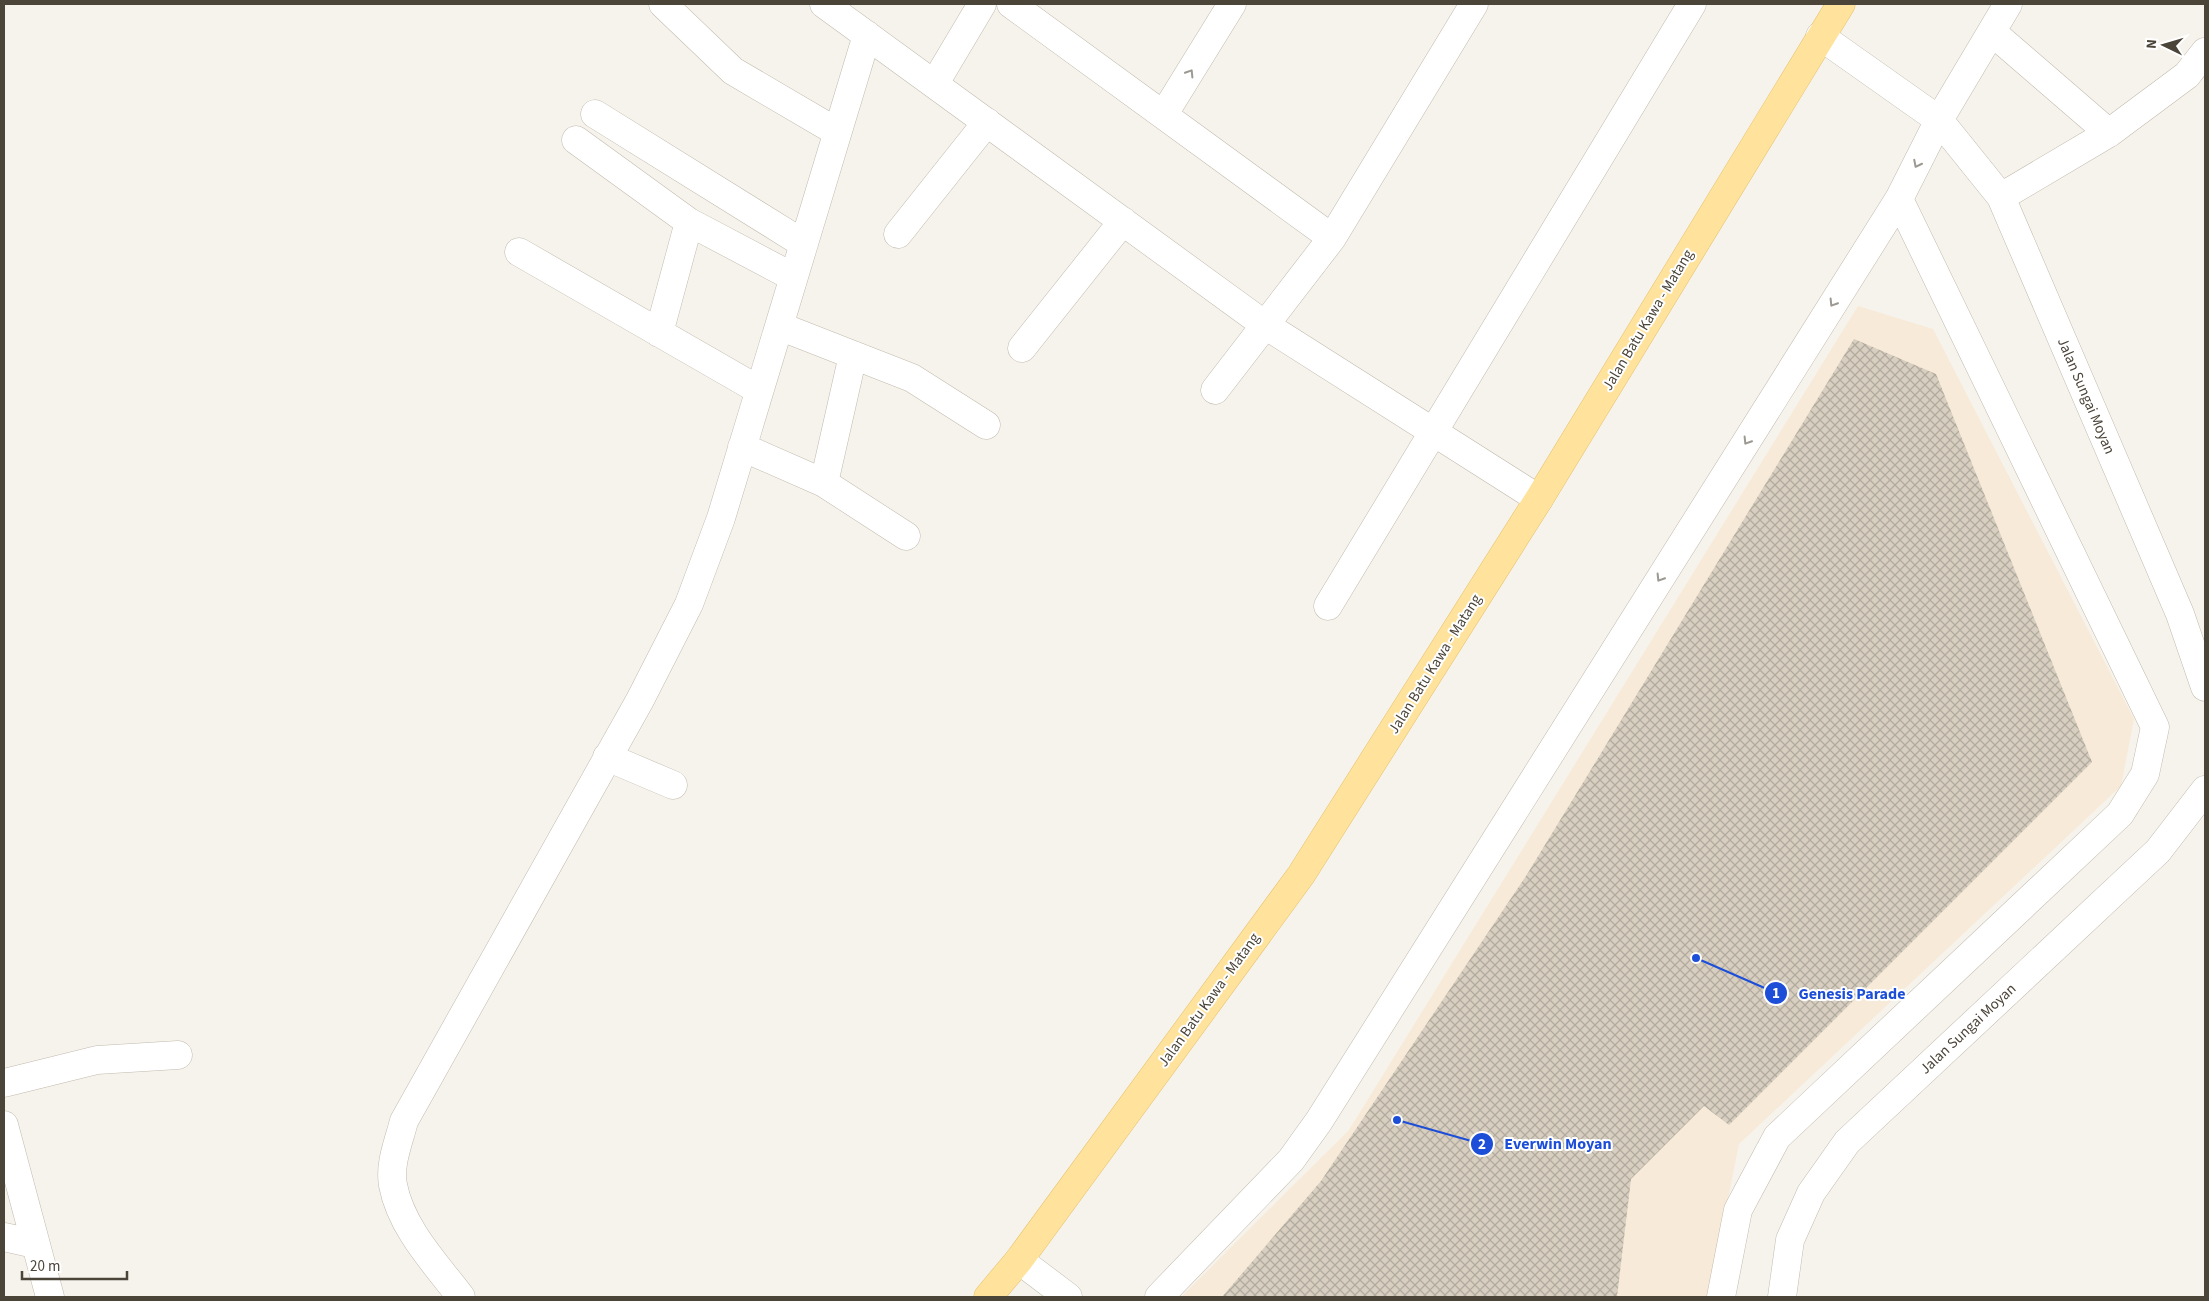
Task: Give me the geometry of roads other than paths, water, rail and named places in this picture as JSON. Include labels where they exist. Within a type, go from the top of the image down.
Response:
[{"type":"main road","name":"Jalan Batu Kawa - Matang","points":[[988,1297],[1019,1260],[1302,875],[1539,499],[1841,4]]},
{"type":"street","points":[[663,4],[733,70],[838,132]]},
{"type":"street","points":[[824,4],[1265,325],[1539,499]]},
{"type":"street","points":[[935,84],[982,4]]},
{"type":"street","points":[[1011,4],[1332,238]]},
{"type":"street","points":[[1164,114],[1232,4]]},
{"type":"street","points":[[1215,390],[1332,238],[1474,4]]},
{"type":"street","points":[[1328,606],[1692,4]]},
{"type":"street","points":[[1159,1297],[1290,1160],[1320,1121],[1899,199],[1939,120],[2008,4]]},
{"type":"street","points":[[1992,32],[2109,133]]},
{"type":"street","points":[[461,1297],[404,1220],[398,1202],[393,1184],[394,1162],[404,1121],[607,757],[689,604],[721,518],[867,35]]},
{"type":"street","name":"Jalan Sungai Moyan","points":[[1820,36],[1939,120],[2001,197],[2180,614],[2205,687]]},
{"type":"street","points":[[2001,197],[2109,133],[2187,75],[2205,52]]},
{"type":"street","points":[[594,114],[804,244]]},
{"type":"street","points":[[898,234],[987,122]]},
{"type":"street","points":[[576,140],[689,222],[793,277]]},
{"type":"street","points":[[1721,1297],[1738,1210],[1777,1137],[2120,814],[2145,774],[2155,727],[1899,199]]},
{"type":"street","points":[[659,333],[689,222]]},
{"type":"street","points":[[1022,348],[1123,222]]},
{"type":"street","points":[[519,252],[759,390]]},
{"type":"street","points":[[779,326],[912,378],[986,425]]},
{"type":"street","points":[[824,483],[853,355]]},
{"type":"street","points":[[742,447],[824,483],[906,536]]},
{"type":"street","points":[[607,757],[674,785]]},
{"type":"street","name":"Jalan Sungai Moyan","points":[[1782,1297],[1790,1240],[1811,1193],[1847,1142],[2158,852],[2205,790]]},
{"type":"street","points":[[4,1083],[97,1060],[178,1055]]},
{"type":"street","points":[[4,1125],[50,1297]]},
{"type":"street","points":[[4,1237],[35,1244]]},
{"type":"street","points":[[1019,1260],[1068,1297]]},
{"type":"place","name":"Genesis Parade","points":[[1696,958]]},
{"type":"place","name":"Everwin Moyan","points":[[1397,1120]]}]
